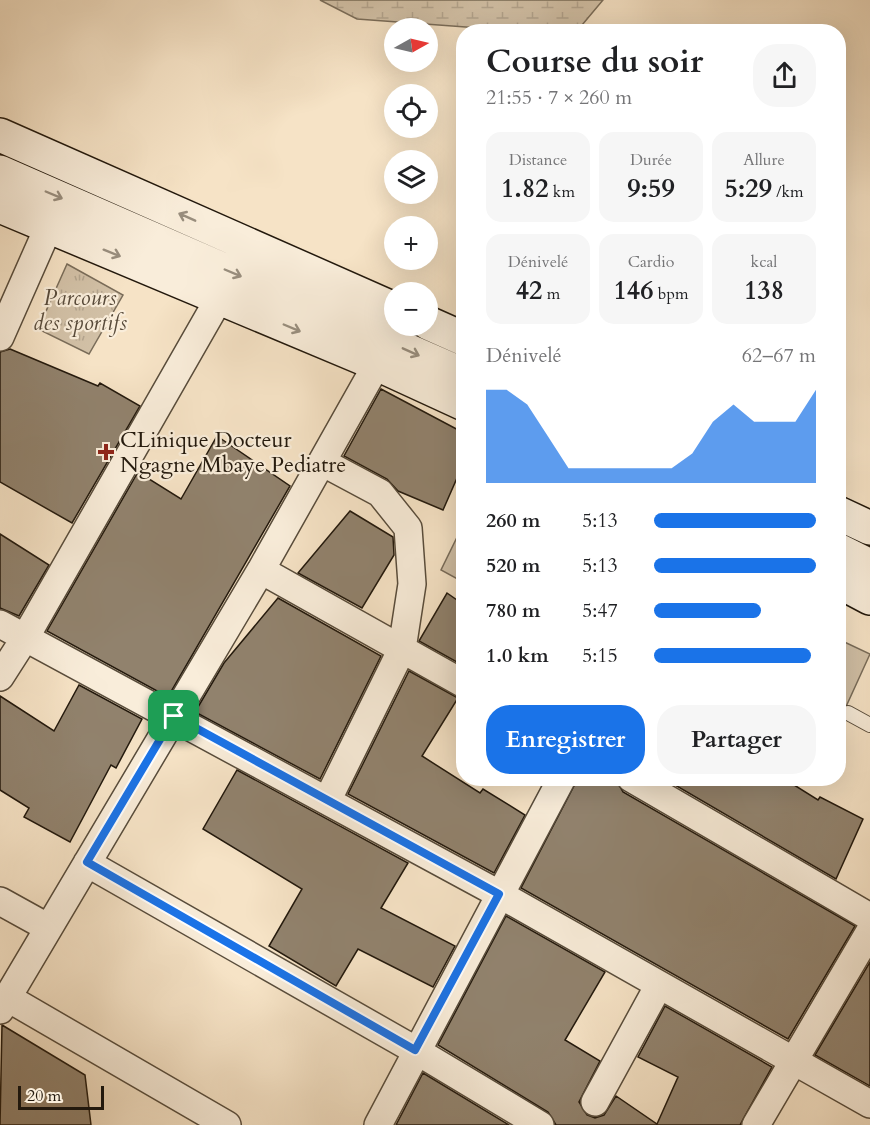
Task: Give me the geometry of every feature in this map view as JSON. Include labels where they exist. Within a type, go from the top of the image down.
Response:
[{"type":"main road","points":[[0,135],[384,305]]},
{"type":"main road","points":[[0,172],[456,372]]},
{"type":"main road","points":[[1,206],[377,364],[456,400]]},
{"type":"main road","points":[[438,327],[456,335]]},
{"type":"main road","points":[[846,517],[870,528]]},
{"type":"main road","points":[[846,554],[870,566]]},
{"type":"main road","points":[[846,585],[870,598]]},
{"type":"street","points":[[1,334],[49,226]]},
{"type":"street","points":[[0,677],[25,638],[220,297]]},
{"type":"street","points":[[227,1125],[192,1116],[4,1004],[47,927],[261,570],[377,364]]},
{"type":"street","points":[[322,462],[380,493],[408,528],[412,584],[402,649],[327,801]]},
{"type":"street","points":[[261,570],[456,679]]},
{"type":"street","points":[[0,624],[174,716],[499,894],[870,1104]]},
{"type":"street","points":[[378,1125],[415,1050],[558,786]]},
{"type":"street","points":[[645,786],[870,917]]},
{"type":"street","points":[[87,862],[415,1050],[540,1125]]},
{"type":"street","points":[[0,901],[47,927]]},
{"type":"street","points":[[756,1125],[870,931]]},
{"type":"street","points":[[595,1102],[659,985]]},
{"type":"lane","points":[[848,714],[870,725]]},
{"type":"green space","points":[[320,0],[603,0],[583,24],[456,24],[456,26],[438,25],[438,18],[384,18],[384,21],[357,19]]},
{"type":"green space","name":"Parcours des sportifs","points":[[67,264],[123,295],[89,354],[38,329]]},
{"type":"green space","points":[[456,539],[456,578],[441,570]]},
{"type":"green space","points":[[846,643],[870,654],[846,707]]},
{"type":"building","points":[[10,349],[98,386],[100,383],[140,406],[72,523],[0,482],[0,352]]},
{"type":"building","points":[[381,389],[456,429],[456,480],[443,510],[398,491],[387,479],[344,456]]},
{"type":"building","points":[[217,436],[290,486],[168,697],[47,631],[138,472],[181,499]]},
{"type":"building","points":[[350,511],[393,537],[394,555],[362,608],[298,573]]},
{"type":"building","points":[[0,534],[49,565],[19,616],[0,608]]},
{"type":"building","points":[[447,593],[456,599],[456,662],[419,641]]},
{"type":"building","points":[[278,598],[381,656],[320,779],[195,712],[224,663]]},
{"type":"building","points":[[409,671],[456,697],[456,701],[422,756],[456,778],[456,786],[469,786],[480,793],[483,789],[525,815],[494,873],[348,794]]},
{"type":"building","points":[[79,685],[142,719],[116,768],[111,765],[70,842],[24,817],[29,808],[0,790],[0,696],[54,731]]},
{"type":"building","points":[[237,770],[408,863],[381,908],[455,946],[433,987],[358,949],[336,986],[269,946],[302,889],[203,829]]},
{"type":"building","points":[[574,786],[620,786],[623,792],[855,926],[788,1039],[521,888]]},
{"type":"building","points":[[677,786],[796,786],[818,800],[820,797],[863,819],[836,879]]},
{"type":"building","points":[[506,916],[605,972],[565,1040],[600,1061],[579,1102],[587,1115],[595,1118],[604,1115],[616,1096],[657,1124],[678,1077],[638,1057],[665,1006],[772,1067],[740,1125],[556,1125],[548,1112],[438,1045]]},
{"type":"building","points":[[870,962],[870,1086],[815,1055]]},
{"type":"building","points":[[2,1025],[85,1075],[91,1125],[0,1125]]},
{"type":"building","points":[[423,1073],[509,1125],[396,1125]]},
{"type":"place","name":"CLinique Docteur Ngagne Mbaye Pediatre","points":[[106,452]]},
{"type":"route","points":[[174,716],[499,894],[415,1050],[87,862],[174,716]]}]
